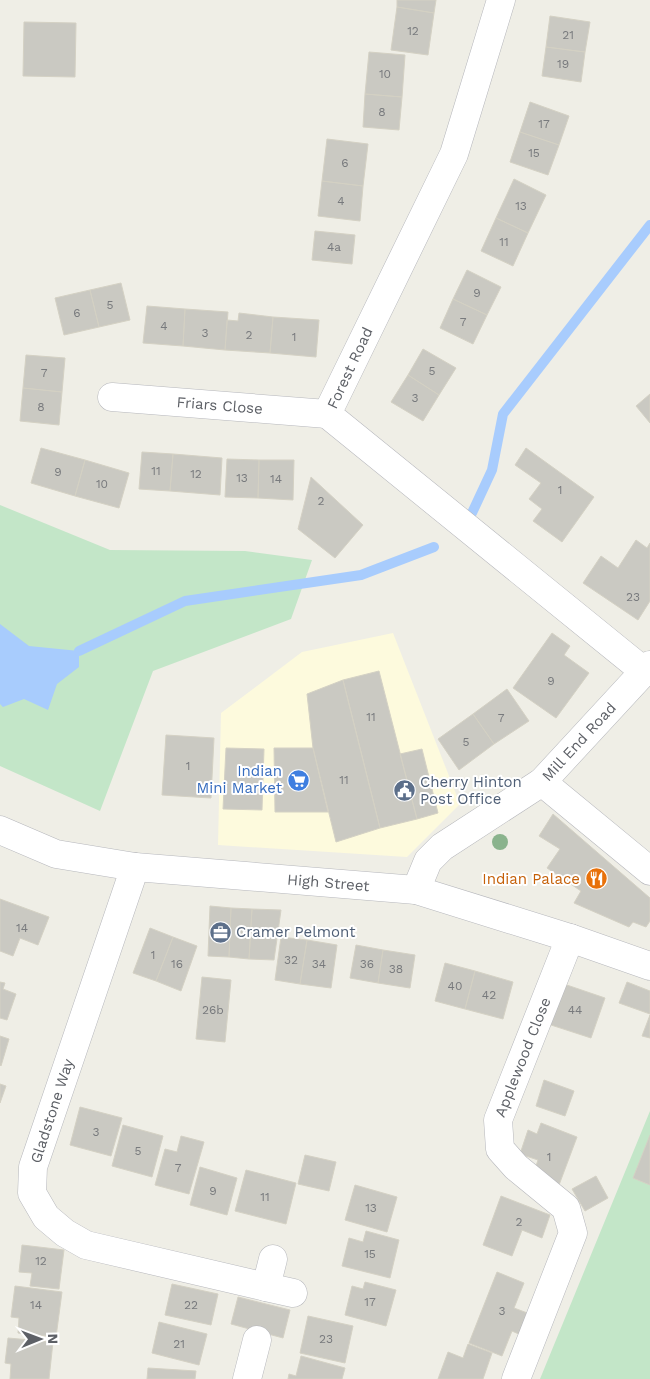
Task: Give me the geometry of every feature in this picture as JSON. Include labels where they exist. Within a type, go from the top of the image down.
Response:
[{"type":"street","name":"Forest Road","points":[[501,0],[454,154],[327,414],[647,669]]},
{"type":"street","name":"Friars Close","points":[[112,397],[327,414]]},
{"type":"street","name":"Mill End Road","points":[[416,890],[428,861],[442,847],[542,782],[647,669]]},
{"type":"street","points":[[542,782],[650,872]]},
{"type":"street","name":"High Street","points":[[0,830],[56,854],[135,867],[416,890],[570,938],[650,966]]},
{"type":"street","name":"Gladstone Way","points":[[135,867],[33,1167],[32,1193],[46,1218],[65,1233],[86,1245],[293,1293]]},
{"type":"street","name":"Applewood Close","points":[[516,1379],[573,1233],[566,1208],[516,1167],[500,1150],[498,1120],[570,938]]},
{"type":"street","points":[[266,1287],[272,1259]]},
{"type":"street","points":[[247,1379],[256,1340]]},
{"type":"shaded area","points":[[393,633],[460,804],[407,857],[218,845],[221,713],[302,652]]},
{"type":"green space","points":[[0,505],[110,550],[245,551],[312,560],[291,619],[153,671],[100,811],[0,766]]},
{"type":"green space","points":[[650,1111],[650,1379],[540,1379]]},
{"type":"water","points":[[0,624],[29,646],[79,651],[79,667],[57,684],[48,710],[24,699],[3,707],[0,704]]},
{"type":"building","points":[[397,0],[436,0],[434,13],[397,7]]},
{"type":"building","points":[[397,7],[434,13],[428,55],[391,50]]},
{"type":"building","points":[[550,16],[590,22],[585,52],[546,47]]},
{"type":"building","points":[[24,22],[76,23],[75,77],[23,76]]},
{"type":"building","points":[[546,47],[585,52],[581,82],[542,76]]},
{"type":"building","points":[[369,52],[405,55],[402,97],[365,94]]},
{"type":"building","points":[[365,94],[402,97],[399,130],[363,127]]},
{"type":"building","points":[[530,102],[569,116],[559,145],[520,132]]},
{"type":"building","points":[[520,132],[559,145],[548,175],[510,162]]},
{"type":"building","points":[[327,139],[368,144],[363,186],[322,181]]},
{"type":"building","points":[[514,179],[546,195],[528,233],[496,218]]},
{"type":"building","points":[[322,181],[363,186],[360,221],[318,216]]},
{"type":"building","points":[[496,218],[528,233],[513,266],[481,251]]},
{"type":"building","points":[[315,231],[355,235],[352,264],[312,260]]},
{"type":"building","points":[[467,270],[501,287],[487,315],[453,299]]},
{"type":"building","points":[[121,283],[130,320],[99,327],[90,290]]},
{"type":"building","points":[[90,290],[99,327],[64,335],[55,298]]},
{"type":"building","points":[[453,299],[487,315],[473,344],[440,328]]},
{"type":"building","points":[[147,306],[185,309],[183,346],[143,343]]},
{"type":"building","points":[[185,309],[228,312],[225,350],[183,346]]},
{"type":"building","points":[[239,313],[273,317],[270,353],[225,350],[227,320],[238,321]]},
{"type":"building","points":[[273,317],[319,320],[316,357],[270,353]]},
{"type":"building","points":[[423,349],[456,368],[439,395],[408,375]]},
{"type":"building","points":[[26,355],[65,358],[62,392],[23,388]]},
{"type":"building","points":[[408,375],[439,395],[423,421],[391,402]]},
{"type":"building","points":[[23,388],[62,392],[59,425],[20,421]]},
{"type":"building","points":[[650,394],[650,423],[636,406]]},
{"type":"building","points":[[41,448],[85,460],[75,496],[31,483]]},
{"type":"building","points":[[526,448],[594,497],[562,542],[533,521],[542,509],[529,499],[541,483],[515,465]]},
{"type":"building","points":[[142,452],[173,454],[170,491],[139,489]]},
{"type":"building","points":[[173,454],[222,458],[220,495],[170,491]]},
{"type":"building","points":[[227,459],[259,460],[258,498],[225,497]]},
{"type":"building","points":[[85,460],[129,473],[119,508],[75,496]]},
{"type":"building","points":[[259,460],[294,460],[293,500],[258,498]]},
{"type":"building","points":[[311,477],[363,525],[335,558],[298,529]]},
{"type":"building","points":[[636,540],[647,548],[650,543],[650,601],[638,620],[583,583],[601,556],[618,568]]},
{"type":"building","points":[[552,633],[570,646],[564,655],[589,673],[556,718],[513,688]]},
{"type":"building","points":[[379,671],[417,819],[380,828],[343,680]]},
{"type":"building","points":[[343,680],[380,828],[336,842],[313,748],[307,694]]},
{"type":"building","points":[[507,689],[529,721],[494,744],[473,714]]},
{"type":"building","points":[[473,714],[494,744],[459,770],[438,739]]},
{"type":"building","points":[[166,735],[214,738],[211,798],[162,795]]},
{"type":"building","points":[[226,748],[264,749],[262,810],[223,809]]},
{"type":"building","name":"Indian Mini Market","points":[[274,748],[313,748],[328,812],[275,812]]},
{"type":"building","points":[[422,749],[438,813],[417,819],[400,754]]},
{"type":"building","name":"Indian Palace","points":[[553,814],[650,898],[650,921],[646,927],[633,922],[629,927],[574,903],[581,891],[547,868],[560,849],[539,836]]},
{"type":"building","points":[[0,899],[49,917],[38,945],[20,938],[13,956],[0,951]]},
{"type":"building","name":"Cramer Pelmont","points":[[210,906],[231,908],[229,957],[208,956]]},
{"type":"building","points":[[231,908],[252,909],[249,959],[229,957]]},
{"type":"building","points":[[252,909],[281,910],[274,960],[249,959]]},
{"type":"building","points":[[150,928],[173,937],[156,981],[133,973]]},
{"type":"building","points":[[173,937],[197,946],[181,991],[156,981]]},
{"type":"building","points":[[281,937],[307,940],[300,984],[275,980]]},
{"type":"building","points":[[307,940],[337,945],[331,988],[300,984]]},
{"type":"building","points":[[356,945],[383,950],[378,983],[350,978]]},
{"type":"building","points":[[383,950],[415,955],[410,988],[378,983]]},
{"type":"building","points":[[445,963],[475,971],[465,1009],[435,1001]]},
{"type":"building","points":[[475,971],[513,982],[503,1019],[465,1009]]},
{"type":"building","points":[[202,977],[231,980],[225,1042],[196,1039]]},
{"type":"building","points":[[0,982],[5,983],[3,989],[16,994],[7,1020],[0,1018]]},
{"type":"building","points":[[558,982],[605,998],[591,1038],[545,1023]]},
{"type":"building","points":[[627,982],[650,991],[650,1014],[619,1003]]},
{"type":"building","points":[[650,1015],[650,1038],[642,1036]]},
{"type":"building","points":[[0,1036],[9,1039],[1,1066],[0,1065]]},
{"type":"building","points":[[544,1080],[574,1091],[565,1116],[536,1106]]},
{"type":"building","points":[[0,1084],[6,1086],[0,1103]]},
{"type":"building","points":[[80,1107],[122,1118],[111,1156],[70,1145]]},
{"type":"building","points":[[541,1123],[577,1137],[559,1185],[533,1175],[538,1160],[520,1154],[528,1130],[537,1134]]},
{"type":"building","points":[[123,1125],[163,1136],[152,1177],[112,1166]]},
{"type":"building","points":[[650,1135],[650,1185],[633,1178]]},
{"type":"building","points":[[181,1136],[204,1142],[189,1194],[155,1185],[165,1149],[177,1152]]},
{"type":"building","points":[[305,1155],[336,1162],[329,1191],[298,1184]]},
{"type":"building","points":[[200,1167],[237,1178],[227,1215],[190,1205]]},
{"type":"building","points":[[246,1170],[296,1183],[286,1224],[235,1211]]},
{"type":"building","points":[[596,1176],[608,1198],[585,1211],[572,1189]]},
{"type":"building","points":[[355,1185],[397,1197],[387,1232],[345,1220]]},
{"type":"building","points":[[501,1196],[550,1215],[542,1238],[522,1230],[512,1256],[483,1245]]},
{"type":"building","points":[[366,1231],[399,1240],[390,1278],[342,1266],[349,1238],[363,1242]]},
{"type":"building","points":[[22,1245],[64,1250],[59,1289],[30,1286],[32,1273],[19,1272]]},
{"type":"building","points":[[497,1272],[524,1283],[514,1308],[530,1314],[521,1335],[512,1331],[502,1356],[469,1343]]},
{"type":"building","points":[[365,1282],[396,1290],[386,1326],[345,1315],[352,1286],[363,1289]]},
{"type":"building","points":[[172,1284],[218,1294],[211,1325],[165,1315]]},
{"type":"building","points":[[15,1286],[62,1292],[56,1337],[18,1333],[19,1318],[11,1317]]},
{"type":"building","points":[[238,1297],[290,1310],[283,1338],[231,1324]]},
{"type":"building","points":[[308,1316],[353,1326],[345,1363],[300,1353]]},
{"type":"building","points":[[159,1322],[207,1334],[199,1365],[152,1353]]},
{"type":"building","points":[[8,1338],[53,1342],[49,1379],[10,1379],[11,1364],[5,1363]]},
{"type":"building","points":[[468,1344],[492,1353],[483,1379],[438,1379],[448,1352],[463,1358]]},
{"type":"building","points":[[301,1356],[345,1368],[342,1379],[288,1379],[289,1374],[296,1376]]},
{"type":"building","points":[[148,1368],[196,1371],[195,1379],[147,1379]]},
{"type":"waterway","points":[[472,513],[492,470],[503,414],[650,225]]},
{"type":"waterway","points":[[79,651],[185,601],[361,575],[434,547]]},
{"type":"place","name":"Indian Mini Market","points":[[298,780]]},
{"type":"place","name":"Cherry Hinton Post Office","points":[[404,791]]},
{"type":"place","name":"Indian Palace","points":[[596,879]]},
{"type":"place","name":"Cramer Pelmont","points":[[220,932]]}]
